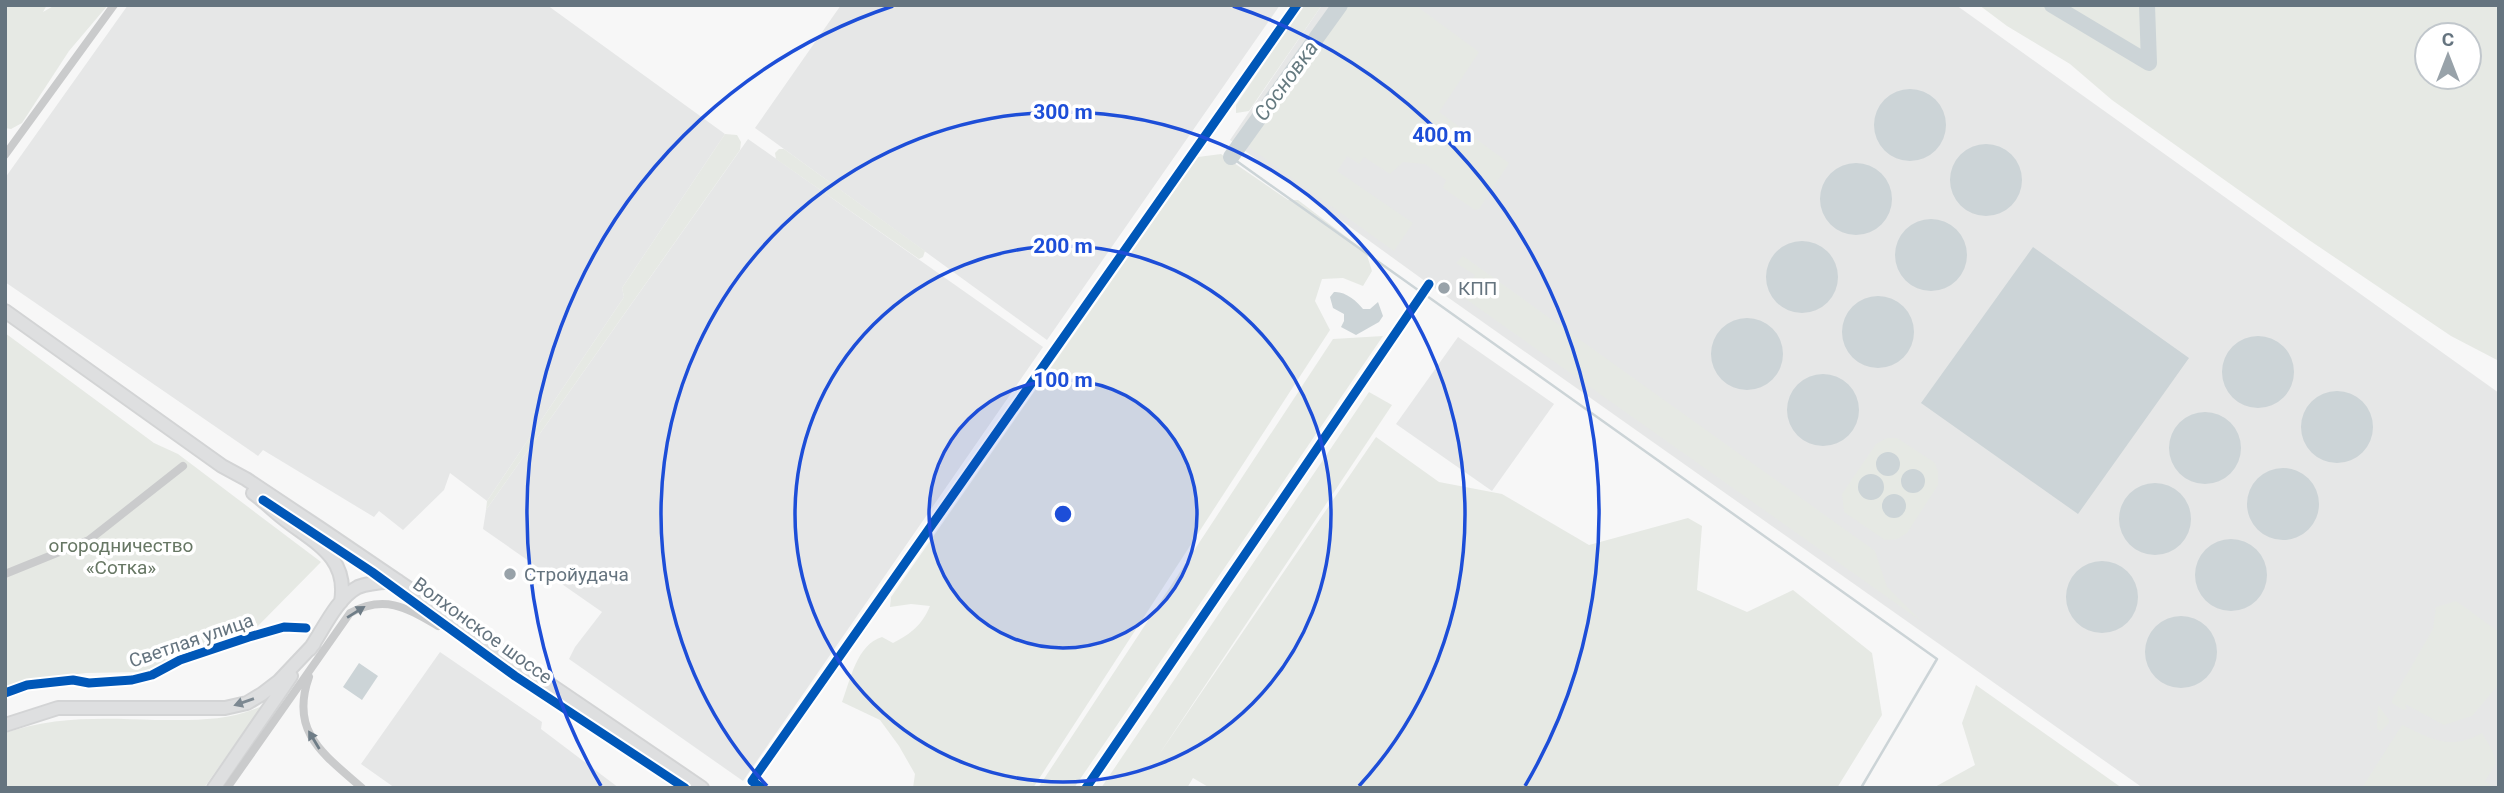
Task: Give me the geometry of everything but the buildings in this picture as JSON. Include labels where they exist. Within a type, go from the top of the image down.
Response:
[{"type":"main road","name":"Волхонское шоссе","points":[[5,311],[222,466],[257,486],[392,582],[702,788]]},
{"type":"main road","name":"Волхонское шоссе","points":[[222,466],[240,484],[263,500]]},
{"type":"main road","points":[[263,500],[329,553],[341,575],[344,588],[341,603]]},
{"type":"main road","points":[[214,788],[341,603],[360,586],[392,582]]},
{"type":"main road","points":[[5,725],[58,708],[202,709],[247,703],[279,681],[314,644]]},
{"type":"street","points":[[5,155],[114,5]]},
{"type":"street","points":[[762,788],[752,781],[1297,5]]},
{"type":"street","points":[[1086,788],[1429,284]]},
{"type":"street","points":[[5,574],[89,540],[183,466]]},
{"type":"street","name":"Волхонское шоссе","points":[[263,500],[392,582],[472,645],[685,788]]},
{"type":"street","points":[[228,788],[350,613],[385,603],[417,614],[472,645]]},
{"type":"street","name":"Светлая улица","points":[[5,693],[27,685],[73,680],[89,683],[132,680],[152,675],[180,660],[249,637],[284,627],[306,628]]},
{"type":"street","points":[[313,664],[304,690],[304,710],[309,735],[316,747],[362,788]]},
{"type":"shaded area","points":[[128,5],[547,5],[725,134],[622,288],[624,297],[487,501],[450,473],[444,490],[403,530],[379,511],[374,517],[263,450],[258,456],[5,282],[5,178]]},
{"type":"shaded area","points":[[841,5],[1280,5],[1047,340],[755,128]]},
{"type":"shaded area","points":[[1322,5],[1956,5],[2499,393],[2499,788],[2143,788],[1429,284],[1230,140]]},
{"type":"shaded area","points":[[1910,89],[1930,95],[1940,105],[1946,125],[1940,145],[1930,155],[1910,161],[1890,155],[1880,145],[1874,125],[1880,105],[1890,95]]},
{"type":"shaded area","points":[[748,139],[1043,347],[743,781],[569,659],[602,612],[483,529],[486,510]]},
{"type":"shaded area","points":[[1986,144],[2006,150],[2016,160],[2022,180],[2016,200],[2006,210],[1986,216],[1966,210],[1956,200],[1950,180],[1956,160],[1966,150]]},
{"type":"shaded area","points":[[1856,163],[1876,169],[1886,179],[1892,199],[1886,219],[1876,229],[1856,235],[1836,229],[1826,219],[1820,199],[1826,179],[1836,169]]},
{"type":"shaded area","points":[[1931,219],[1951,225],[1961,235],[1967,255],[1961,275],[1951,285],[1931,291],[1911,285],[1901,275],[1895,255],[1901,235],[1911,225]]},
{"type":"shaded area","points":[[1802,241],[1822,247],[1832,257],[1838,277],[1832,297],[1822,307],[1802,313],[1782,307],[1772,297],[1766,277],[1772,257],[1782,247]]},
{"type":"shaded area","points":[[2033,247],[2189,358],[2078,514],[1921,403]]},
{"type":"shaded area","points":[[1334,292],[1350,297],[1363,309],[1370,309],[1378,302],[1383,316],[1379,322],[1356,335],[1341,327],[1344,314],[1333,308],[1330,297]]},
{"type":"shaded area","points":[[1878,296],[1898,302],[1908,312],[1914,332],[1908,352],[1898,362],[1878,368],[1858,362],[1848,352],[1842,332],[1848,312],[1858,302]]},
{"type":"shaded area","points":[[1747,318],[1767,324],[1777,334],[1783,354],[1777,374],[1767,384],[1747,390],[1727,384],[1717,374],[1711,354],[1717,334],[1727,324]]},
{"type":"shaded area","points":[[2258,336],[2278,342],[2288,352],[2294,372],[2288,392],[2278,402],[2258,408],[2238,402],[2228,392],[2222,372],[2228,352],[2238,342]]},
{"type":"shaded area","points":[[1458,337],[1554,404],[1492,491],[1396,424]]},
{"type":"shaded area","points":[[1823,374],[1843,380],[1853,390],[1859,410],[1853,430],[1843,440],[1823,446],[1803,440],[1793,430],[1787,410],[1793,390],[1803,380]]},
{"type":"shaded area","points":[[2337,391],[2357,397],[2367,407],[2373,427],[2367,447],[2357,457],[2337,463],[2317,457],[2307,447],[2301,427],[2307,407],[2317,397]]},
{"type":"shaded area","points":[[2205,412],[2225,418],[2235,428],[2241,448],[2235,468],[2225,478],[2205,484],[2185,478],[2175,468],[2169,448],[2175,428],[2185,418]]},
{"type":"shaded area","points":[[1883,452],[1893,452],[1900,459],[1900,469],[1893,476],[1883,476],[1876,469],[1876,459]]},
{"type":"shaded area","points":[[2283,468],[2303,474],[2313,484],[2319,504],[2313,524],[2303,534],[2283,540],[2263,534],[2253,524],[2247,504],[2253,484],[2263,474]]},
{"type":"shaded area","points":[[1908,469],[1918,469],[1925,476],[1925,486],[1918,493],[1908,493],[1901,486],[1901,476]]},
{"type":"shaded area","points":[[1871,474],[1880,478],[1884,487],[1880,496],[1871,500],[1862,496],[1858,487],[1862,478]]},
{"type":"shaded area","points":[[2155,483],[2175,489],[2185,499],[2191,519],[2185,539],[2175,549],[2155,555],[2135,549],[2125,539],[2119,519],[2125,499],[2135,489]]},
{"type":"shaded area","points":[[1889,494],[1899,494],[1906,501],[1906,511],[1899,518],[1889,518],[1882,511],[1882,501]]},
{"type":"shaded area","points":[[2231,539],[2251,545],[2261,555],[2267,575],[2261,595],[2251,605],[2231,611],[2211,605],[2201,595],[2195,575],[2201,555],[2211,545]]},
{"type":"shaded area","points":[[2102,561],[2122,567],[2132,577],[2138,597],[2132,617],[2122,627],[2102,633],[2082,627],[2072,617],[2066,597],[2072,577],[2082,567]]},
{"type":"shaded area","points":[[2181,616],[2201,622],[2211,632],[2217,652],[2211,672],[2201,682],[2181,688],[2161,682],[2151,672],[2145,652],[2151,632],[2161,622]]},
{"type":"shaded area","points":[[440,652],[542,722],[541,729],[619,788],[395,788],[361,764]]},
{"type":"shaded area","points":[[359,663],[378,676],[362,700],[343,687]]},
{"type":"green space","points":[[5,5],[47,5],[43,12],[55,5],[108,5],[69,51],[22,123],[11,129],[5,128]]},
{"type":"green space","points":[[1304,5],[1322,5],[1249,111],[1236,113],[1236,105]]},
{"type":"green space","points":[[1345,5],[1415,5],[1479,52],[1439,112],[1509,163],[1479,209],[1475,210],[1443,188],[1446,180],[1425,164],[1403,162],[1390,174],[1364,157],[1359,164],[1347,156],[1337,171],[1413,223],[1394,251],[1246,145]]},
{"type":"green space","points":[[1979,5],[2499,5],[2499,361],[2451,336],[2309,240],[2112,100],[2070,64],[2007,26]]},
{"type":"green space","points":[[725,134],[737,135],[741,142],[740,150],[486,510],[487,501],[624,297],[622,288]]},
{"type":"green space","points":[[784,149],[925,251],[923,257],[919,259],[776,159],[775,153]]},
{"type":"green space","points":[[1221,154],[1288,200],[1298,200],[1366,252],[1372,271],[1363,286],[1343,278],[1322,279],[1315,301],[1330,330],[1033,788],[913,788],[915,774],[880,720],[842,702],[860,655],[873,641],[882,637],[893,643],[920,624],[930,606],[911,604],[890,607],[891,597],[1198,157]]},
{"type":"green space","points":[[1463,256],[1875,551],[1887,587],[1921,621],[1463,297],[1475,275],[1456,263]]},
{"type":"green space","name":"огородничество «Сотка»","points":[[5,333],[154,443],[178,454],[321,562],[250,634],[141,672],[86,673],[22,681],[5,689]]},
{"type":"green space","points":[[1383,336],[1074,788],[1038,788],[1333,339]]},
{"type":"green space","points":[[1369,392],[1392,405],[1158,756],[1376,437],[1439,482],[1502,494],[1589,545],[1688,518],[1702,526],[1697,590],[1747,612],[1793,590],[1872,653],[1882,715],[1837,788],[1210,788],[1193,778],[1187,788],[1101,788]]},
{"type":"green space","points":[[1887,438],[1897,438],[1935,463],[1938,485],[1907,533],[1897,539],[1885,540],[1844,512],[1842,494],[1876,444]]},
{"type":"green space","points":[[2456,601],[2499,632],[2499,684],[2472,716],[2444,725],[2405,704],[2407,709],[2403,710],[2392,703],[2392,700],[2433,629],[2436,607]]},
{"type":"green space","points":[[1976,685],[2122,788],[1933,788],[1975,765],[1962,723]]},
{"type":"green space","points":[[2378,705],[2389,720],[2380,732],[2377,728]]},
{"type":"green space","points":[[262,706],[204,788],[5,788],[5,733],[23,727],[79,719],[210,719],[236,715]]},
{"type":"green space","points":[[2402,725],[2432,738],[2451,742],[2482,733],[2496,763],[2485,781],[2495,788],[2362,788]]},
{"type":"waterway","name":"Сосновка","points":[[1231,157],[1340,5]]},
{"type":"waterway","name":"Сосновка","points":[[2052,5],[2149,63],[2147,5]]},
{"type":"waterway","points":[[1231,157],[1418,290]]},
{"type":"waterway","points":[[1427,296],[1937,659],[1861,788]]},
{"type":"cycle path","points":[[762,788],[752,781],[1297,5]]},
{"type":"cycle path","points":[[1086,788],[1429,284]]},
{"type":"cycle path","points":[[263,500],[372,572],[515,676],[685,788]]},
{"type":"cycle path","points":[[5,693],[27,685],[73,680],[89,683],[132,680],[152,675],[180,660],[249,637],[284,627],[306,628]]},
{"type":"place","name":"КПП","points":[[1444,288]]},
{"type":"place","name":"Стройудача","points":[[510,574]]}]
